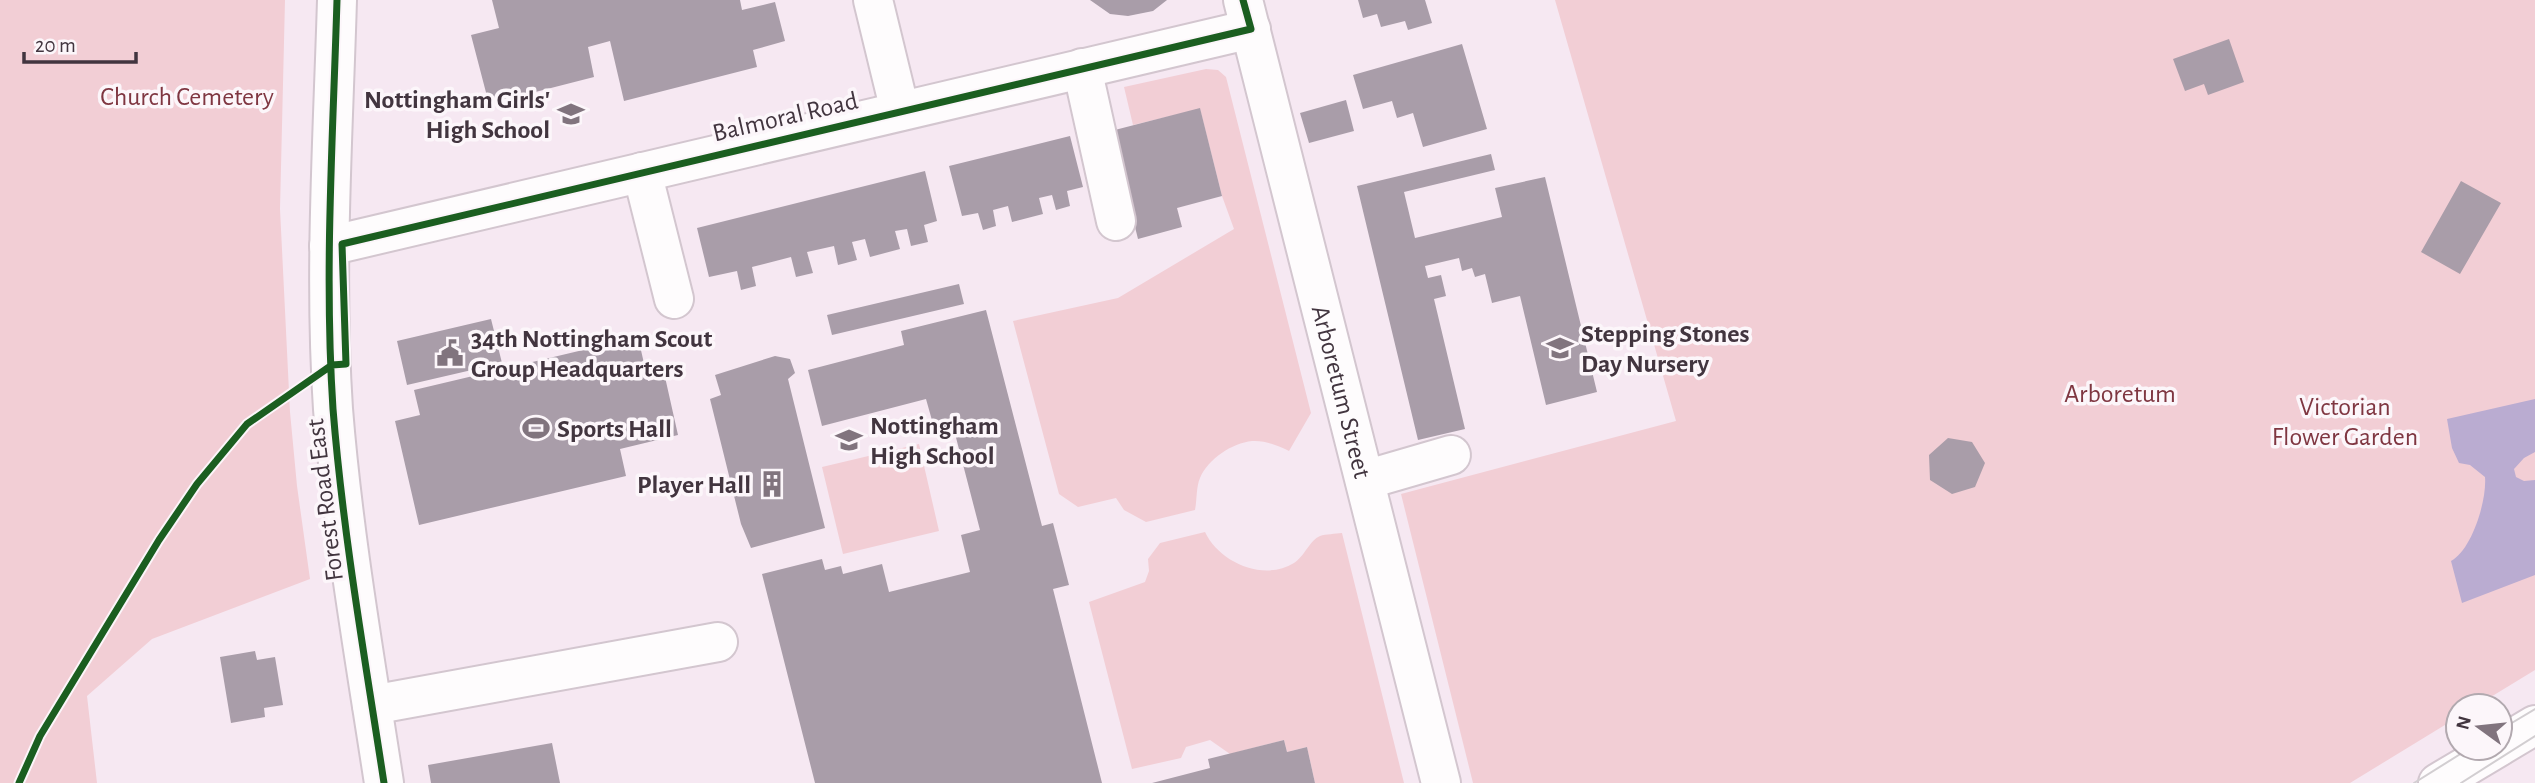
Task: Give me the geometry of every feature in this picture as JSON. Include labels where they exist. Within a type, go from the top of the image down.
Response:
[{"type":"street","name":"Forest Road East","points":[[337,0],[329,246],[333,406],[338,466],[384,783]]},
{"type":"street","points":[[873,0],[900,111]]},
{"type":"street","name":"Balmoral Road","points":[[329,246],[1082,68],[1247,14]]},
{"type":"street","name":"Arboretum Street","points":[[1247,14],[1441,783]]},
{"type":"street","points":[[1082,68],[1116,221]]},
{"type":"street","points":[[642,172],[674,299]]},
{"type":"street","points":[[1365,480],[1451,455]]},
{"type":"street","points":[[372,705],[718,642]]},
{"type":"street","points":[[2514,737],[2535,725]]},
{"type":"street","points":[[2448,781],[2476,762]]},
{"type":"green space","name":"Church Cemetery","points":[[0,0],[285,0],[280,209],[290,412],[310,579],[152,639],[87,696],[97,783],[0,783]]},
{"type":"green space","name":"Arboretum","points":[[1555,0],[2535,0],[2535,670],[2499,692],[2444,692],[2444,726],[2350,783],[1473,783],[1401,494],[1676,421]]},
{"type":"green space","points":[[1206,69],[1218,70],[1226,77],[1311,413],[1289,451],[1257,441],[1244,442],[1229,449],[1209,464],[1200,478],[1195,510],[1146,522],[1124,510],[1116,498],[1078,507],[1059,494],[1013,321],[1118,298],[1234,229],[1222,196],[1200,109],[1133,125],[1124,87]]},
{"type":"green space","points":[[919,444],[939,531],[843,554],[822,467]]},
{"type":"green space","points":[[1205,532],[1220,552],[1231,560],[1243,566],[1269,570],[1294,563],[1320,536],[1342,533],[1404,783],[1315,783],[1307,747],[1287,752],[1284,740],[1230,754],[1210,740],[1186,747],[1181,758],[1132,769],[1089,602],[1145,582],[1149,571],[1148,559],[1160,543]]},
{"type":"shaded area","points":[[2535,399],[2535,452],[2524,458],[2514,469],[2516,477],[2524,481],[2535,480],[2535,575],[2462,603],[2451,561],[2459,555],[2477,524],[2485,477],[2470,465],[2459,463],[2452,448],[2447,419]]},
{"type":"building","points":[[492,0],[740,0],[742,10],[775,2],[785,41],[753,50],[757,67],[624,101],[610,41],[588,47],[594,77],[489,104],[471,35],[499,28]]},
{"type":"building","points":[[1090,0],[1167,0],[1153,11],[1128,16],[1110,14]]},
{"type":"building","points":[[1358,0],[1425,0],[1432,23],[1408,30],[1405,21],[1381,27],[1377,14],[1363,18]]},
{"type":"building","points":[[2229,39],[2244,82],[2208,95],[2204,84],[2185,91],[2173,59]]},
{"type":"building","points":[[1462,44],[1487,129],[1423,147],[1413,113],[1397,118],[1392,101],[1363,109],[1353,75]]},
{"type":"building","points":[[1346,100],[1354,131],[1309,143],[1300,113]]},
{"type":"building","points":[[1200,108],[1222,196],[1177,208],[1182,227],[1138,239],[1111,131]]},
{"type":"building","points":[[1070,136],[1083,187],[1067,191],[1070,206],[1056,210],[1052,195],[1039,198],[1043,214],[1012,222],[1008,206],[993,210],[996,226],[983,230],[978,213],[962,216],[949,166]]},
{"type":"building","name":"Stepping Stones Day Nursery","points":[[1491,154],[1495,170],[1404,192],[1415,238],[1502,217],[1495,188],[1545,177],[1597,392],[1546,405],[1520,296],[1492,303],[1485,274],[1475,277],[1472,268],[1462,271],[1459,258],[1425,266],[1428,278],[1441,275],[1446,296],[1434,299],[1465,429],[1418,440],[1357,186]]},
{"type":"building","points":[[925,171],[937,221],[924,225],[928,242],[911,246],[907,229],[895,231],[900,249],[870,257],[865,239],[852,242],[857,260],[838,265],[834,246],[807,252],[813,273],[796,277],[791,257],[752,267],[756,286],[741,290],[737,271],[709,277],[697,228]]},
{"type":"building","points":[[2461,181],[2501,203],[2460,274],[2421,252]]},
{"type":"building","points":[[959,284],[964,304],[832,335],[827,315]]},
{"type":"building","points":[[986,310],[1042,526],[1053,523],[1069,585],[1053,589],[1102,783],[815,783],[762,574],[822,559],[825,570],[841,566],[843,574],[882,564],[889,592],[970,572],[961,535],[980,530],[953,426],[935,431],[926,399],[822,426],[808,370],[904,345],[901,331]]},
{"type":"building","name":"34th Nottingham Scout Group Headquarters","points":[[491,319],[502,363],[407,385],[397,341]]},
{"type":"building","name":"Sports Hall","points":[[638,337],[648,381],[665,377],[678,435],[620,449],[626,476],[419,525],[395,421],[420,415],[414,390]]},
{"type":"building","name":"Player Hall","points":[[775,356],[790,359],[795,373],[788,379],[825,528],[751,548],[741,524],[710,399],[721,395],[715,375]]},
{"type":"building","points":[[1948,438],[1972,442],[1985,463],[1975,487],[1952,494],[1930,480],[1929,455]]},
{"type":"building","points":[[255,651],[257,660],[275,657],[283,705],[264,708],[265,717],[231,723],[220,657]]},
{"type":"building","points":[[1284,740],[1287,752],[1307,747],[1315,783],[1152,783],[1210,768],[1208,759]]},
{"type":"building","points":[[552,743],[560,783],[431,783],[428,765]]},
{"type":"tram line","points":[[2514,722],[2535,709]]},
{"type":"tram line","points":[[2461,783],[2535,736]]},
{"type":"tram line","points":[[2414,783],[2448,762]]},
{"type":"cycle path","points":[[337,0],[329,256],[333,409],[349,550],[384,783]]},
{"type":"cycle path","points":[[19,783],[40,736],[159,540],[197,484],[247,424],[332,365],[346,364],[342,244],[1251,29],[1243,0]]},
{"type":"place","name":"Nottingham Girls' High School","points":[[571,114]]},
{"type":"place","name":"Stepping Stones Day Nursery","points":[[1560,348]]},
{"type":"place","name":"34th Nottingham Scout Group Headquarters","points":[[450,353]]},
{"type":"place","name":"Sports Hall","points":[[536,428]]},
{"type":"place","name":"Nottingham High School","points":[[849,440]]},
{"type":"place","name":"Player Hall","points":[[772,484]]},
{"type":"park label","name":"Victorian Flower Garden","points":[[2345,421]]}]
